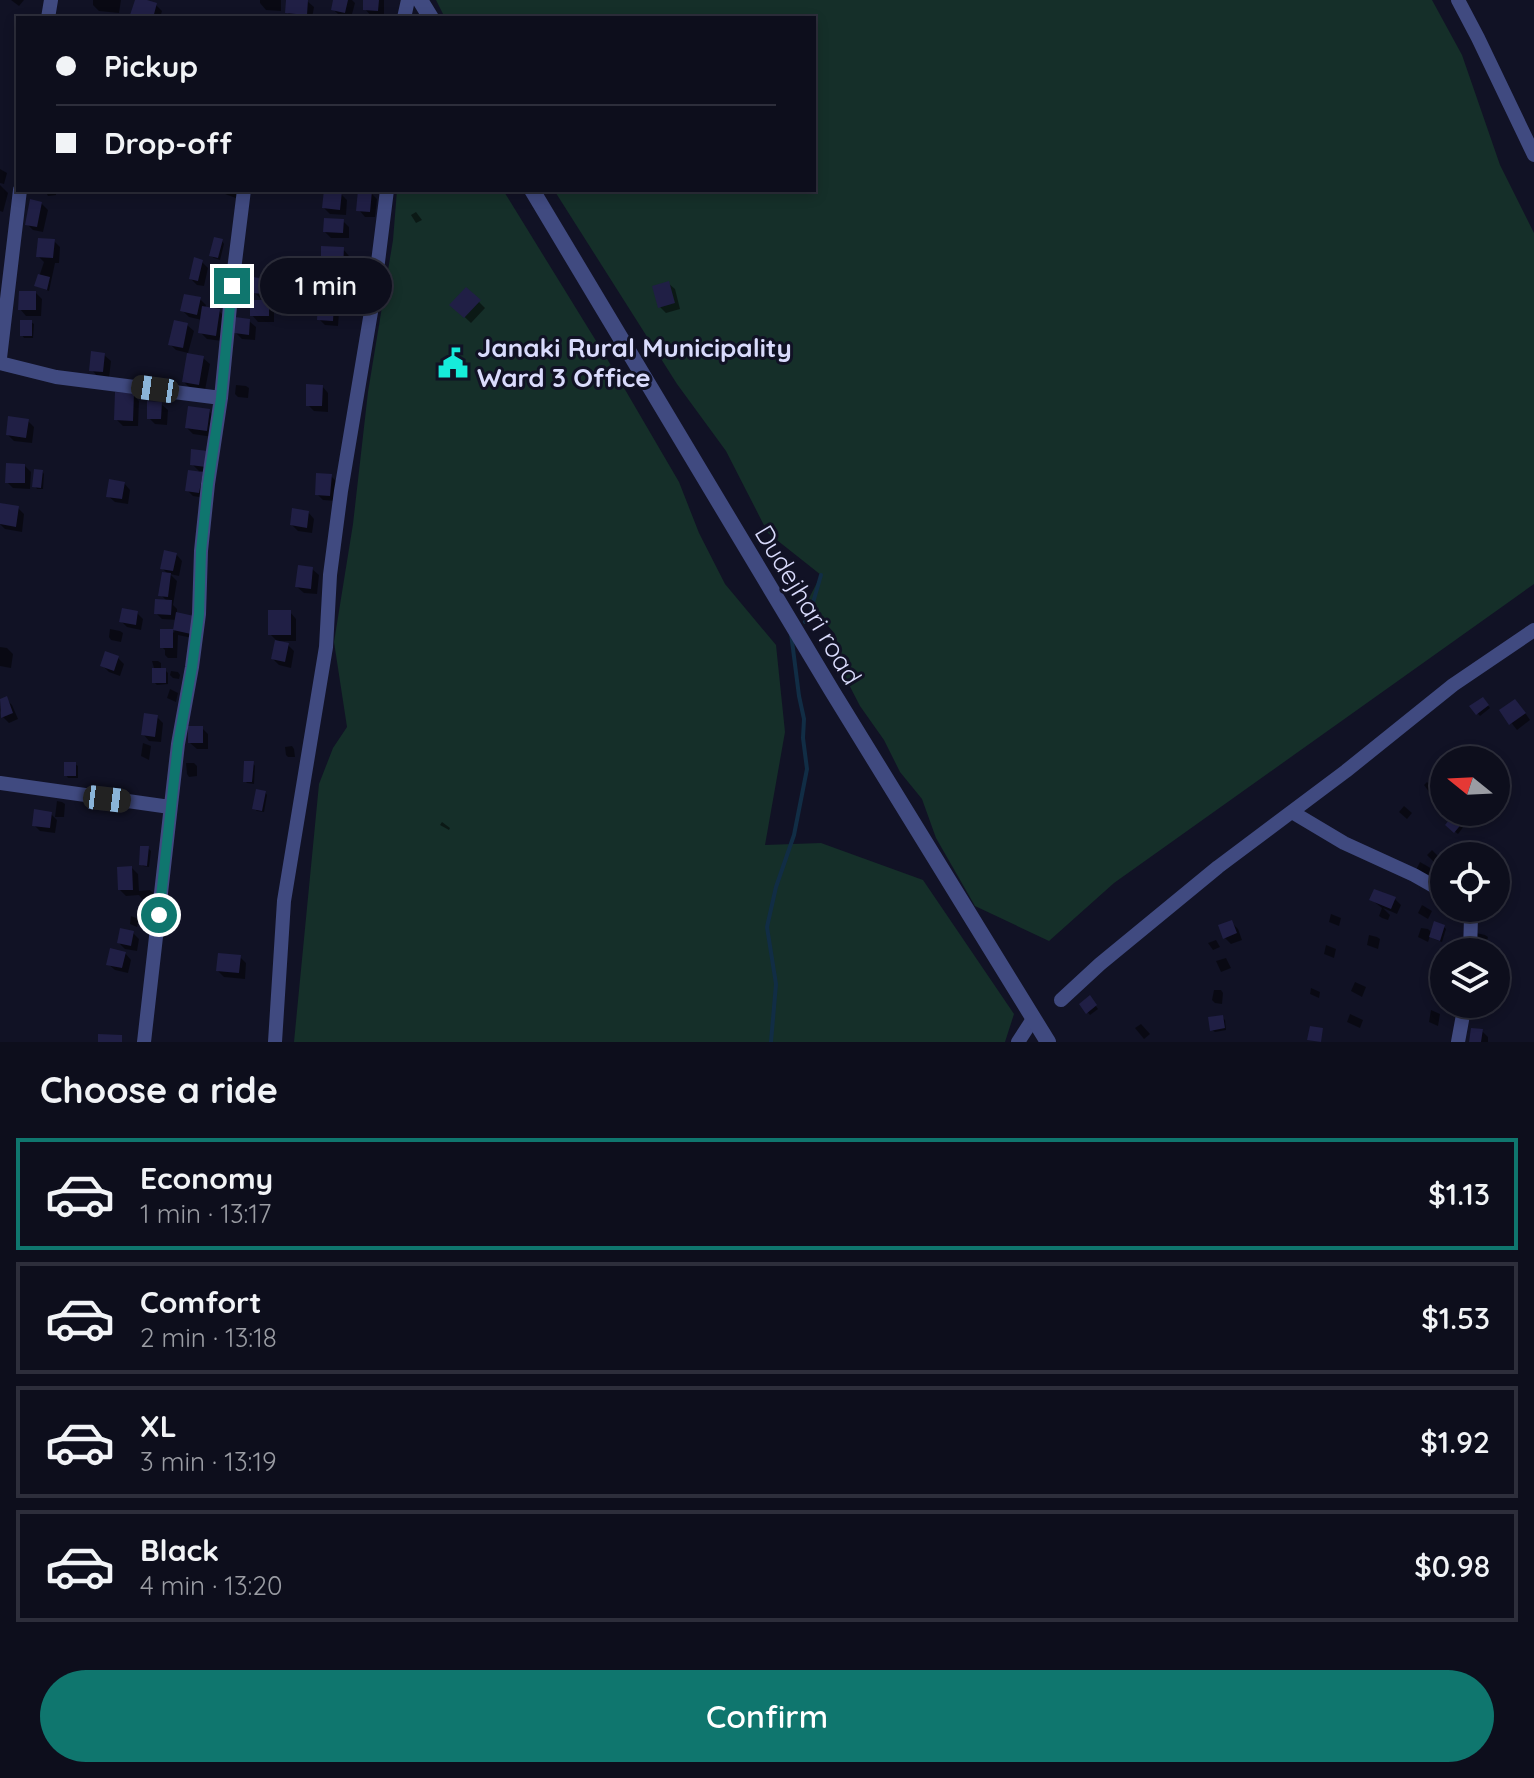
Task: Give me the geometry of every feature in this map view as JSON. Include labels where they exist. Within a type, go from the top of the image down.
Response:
[{"type":"street","points":[[1458,0],[1534,155]]},
{"type":"street","points":[[20,192],[0,360],[56,377],[221,398]]},
{"type":"street","points":[[144,1042],[178,744],[199,614],[202,538],[244,192]]},
{"type":"street","points":[[275,1042],[284,901],[326,647],[330,575],[341,491],[374,294],[387,192]]},
{"type":"street","name":"Dudejhari road","points":[[533,192],[824,678],[1048,1042]]},
{"type":"street","points":[[1061,1000],[1182,896],[1453,685],[1534,630]]},
{"type":"street","points":[[0,783],[170,807]]},
{"type":"street","points":[[1292,812],[1344,843],[1430,884]]},
{"type":"street","points":[[1458,1042],[1462,1018]]},
{"type":"street","points":[[1018,1042],[1033,1019]]},
{"type":"green space","points":[[436,0],[1432,0],[1462,55],[1500,165],[1534,233],[1534,584],[1114,883],[1049,941],[975,906],[936,838],[922,799],[900,772],[845,677],[835,634],[807,602],[821,575],[768,533],[726,451],[677,384],[555,192],[816,192],[816,16],[444,16]]},
{"type":"green space","points":[[397,192],[504,192],[679,482],[699,533],[725,584],[776,645],[785,732],[765,845],[821,843],[923,880],[1014,1014],[1005,1042],[294,1042],[319,784],[333,748],[347,727],[334,642],[353,524],[368,392],[393,240]]},
{"type":"building","points":[[135,0],[157,3],[154,16],[130,16]]},
{"type":"building","points":[[286,0],[308,0],[307,15],[285,13]]},
{"type":"building","points":[[333,0],[348,0],[345,13],[331,10]]},
{"type":"building","points":[[363,0],[379,0],[378,11],[363,10]]},
{"type":"building","points":[[324,192],[342,192],[340,210],[322,208]]},
{"type":"building","points":[[358,192],[372,192],[370,212],[356,211]]},
{"type":"building","points":[[30,199],[42,202],[37,227],[25,225]]},
{"type":"building","points":[[324,218],[344,219],[343,233],[323,232]]},
{"type":"building","points":[[214,237],[223,239],[218,258],[209,256]]},
{"type":"building","points":[[38,238],[55,239],[53,258],[36,257]]},
{"type":"building","points":[[321,246],[344,247],[343,269],[321,268]]},
{"type":"building","points":[[194,257],[203,260],[198,281],[189,279]]},
{"type":"building","points":[[38,274],[50,277],[47,290],[34,286]]},
{"type":"building","points":[[253,277],[267,279],[266,294],[252,293]]},
{"type":"building","points":[[321,280],[336,281],[334,300],[319,298]]},
{"type":"building","points":[[669,281],[675,303],[658,308],[652,286]]},
{"type":"building","points":[[466,287],[481,300],[464,318],[449,305]]},
{"type":"building","points":[[19,291],[36,291],[36,310],[18,310]]},
{"type":"building","points":[[184,294],[201,297],[197,315],[180,311]]},
{"type":"building","points":[[250,300],[269,300],[269,316],[250,316]]},
{"type":"building","points":[[318,302],[334,304],[333,321],[317,320]]},
{"type":"building","points":[[202,306],[220,309],[216,336],[198,333]]},
{"type":"building","points":[[235,317],[250,319],[249,335],[234,333]]},
{"type":"building","points":[[20,320],[32,320],[32,336],[20,336]]},
{"type":"building","points":[[174,320],[188,323],[183,348],[168,345]]},
{"type":"building","points":[[91,351],[105,353],[103,372],[89,371]]},
{"type":"building","points":[[187,353],[204,356],[199,385],[182,382]]},
{"type":"building","points":[[306,384],[323,385],[322,406],[306,406]]},
{"type":"building","points":[[115,392],[134,393],[133,421],[114,420]]},
{"type":"building","points":[[147,401],[162,402],[161,419],[147,419]]},
{"type":"building","points":[[188,406],[210,409],[207,431],[185,428]]},
{"type":"building","points":[[8,416],[29,419],[26,438],[6,435]]},
{"type":"building","points":[[191,449],[208,451],[206,467],[190,465]]},
{"type":"building","points":[[6,463],[25,464],[25,483],[5,483]]},
{"type":"building","points":[[34,469],[43,470],[41,488],[32,487]]},
{"type":"building","points":[[188,470],[203,472],[199,493],[185,491]]},
{"type":"building","points":[[316,473],[332,474],[330,496],[315,495]]},
{"type":"building","points":[[109,479],[125,482],[122,499],[106,497]]},
{"type":"building","points":[[0,503],[19,506],[16,527],[0,524]]},
{"type":"building","points":[[292,508],[309,511],[307,528],[290,525]]},
{"type":"building","points":[[164,550],[177,553],[173,571],[160,569]]},
{"type":"building","points":[[298,565],[313,567],[311,589],[295,587]]},
{"type":"building","points":[[162,572],[171,573],[168,597],[158,596]]},
{"type":"building","points":[[155,599],[172,600],[171,615],[154,614]]},
{"type":"building","points":[[122,608],[138,611],[136,625],[119,622]]},
{"type":"building","points":[[268,610],[291,610],[291,635],[268,635]]},
{"type":"building","points":[[176,612],[194,616],[191,634],[173,630]]},
{"type":"building","points":[[160,629],[173,629],[173,648],[160,648]]},
{"type":"building","points":[[275,640],[289,643],[285,662],[271,659]]},
{"type":"building","points":[[105,651],[119,656],[114,671],[100,666]]},
{"type":"building","points":[[152,668],[166,668],[166,683],[152,683]]},
{"type":"building","points":[[7,696],[13,713],[1,718],[0,699]]},
{"type":"building","points":[[1483,697],[1489,705],[1476,715],[1469,706]]},
{"type":"building","points":[[1515,699],[1526,713],[1509,725],[1499,710]]},
{"type":"building","points":[[144,713],[158,715],[155,737],[141,735]]},
{"type":"building","points":[[188,726],[203,726],[203,743],[188,743]]},
{"type":"building","points":[[244,761],[254,761],[252,782],[243,782]]},
{"type":"building","points":[[64,762],[76,762],[76,776],[64,776]]},
{"type":"building","points":[[256,789],[266,791],[262,811],[252,809]]},
{"type":"building","points":[[34,809],[52,812],[50,828],[32,826]]},
{"type":"building","points":[[1446,826],[1460,826],[1454,833]]},
{"type":"building","points":[[140,846],[149,846],[147,866],[139,865]]},
{"type":"building","points":[[132,866],[133,890],[118,890],[117,867]]},
{"type":"building","points":[[1374,889],[1396,897],[1391,909],[1369,900]]},
{"type":"building","points":[[1232,920],[1237,933],[1223,939],[1218,925]]},
{"type":"building","points":[[1434,922],[1445,925],[1441,938],[1429,937]]},
{"type":"building","points":[[120,928],[134,931],[131,946],[117,943]]},
{"type":"building","points":[[110,948],[126,952],[122,968],[106,965]]},
{"type":"building","points":[[218,953],[241,955],[239,973],[216,971]]},
{"type":"building","points":[[1090,995],[1097,1005],[1086,1014],[1079,1004]]},
{"type":"building","points":[[1223,1015],[1225,1028],[1210,1031],[1208,1017]]},
{"type":"building","points":[[1310,1026],[1323,1028],[1321,1042],[1307,1040]]},
{"type":"building","points":[[1471,1028],[1483,1029],[1481,1042],[1469,1042]]},
{"type":"building","points":[[98,1034],[122,1035],[122,1042],[98,1042]]},
{"type":"waterway","points":[[805,622],[821,575]]},
{"type":"waterway","points":[[771,1042],[776,984],[767,927],[776,887],[794,835],[807,769],[804,719],[791,633]]},
{"type":"place","name":"Janaki Rural Municipality Ward 3 Office","points":[[453,363]]},
{"type":"route","points":[[159,915],[178,744],[199,614],[201,551],[232,286]]}]
